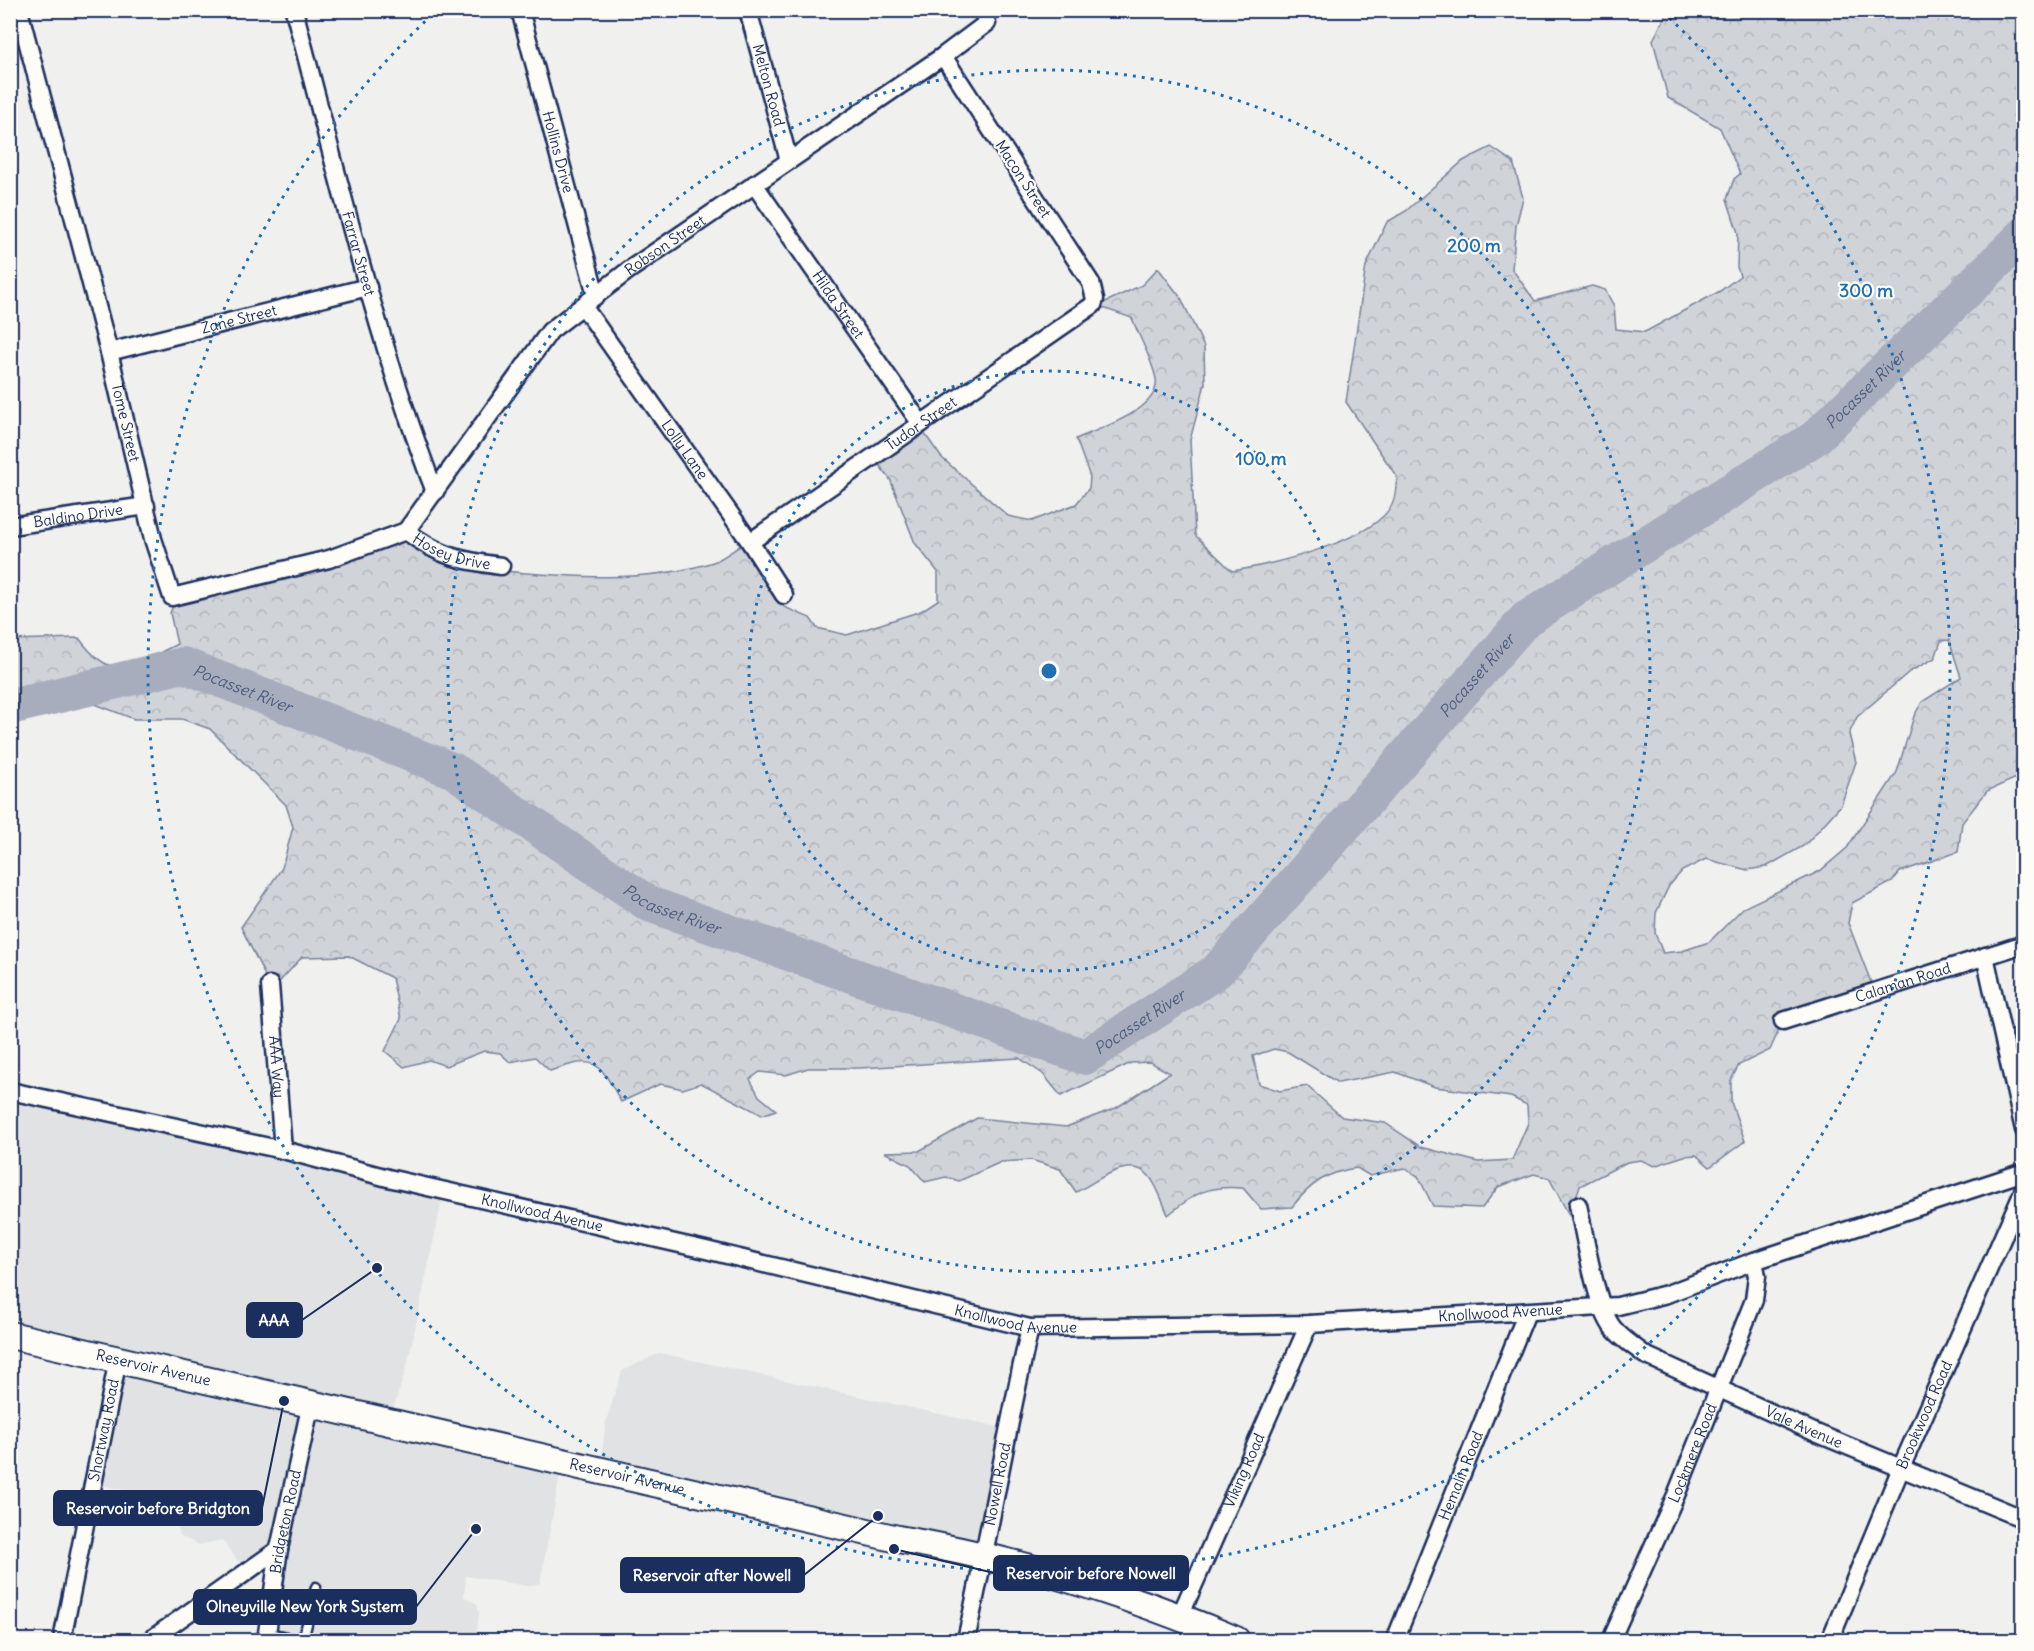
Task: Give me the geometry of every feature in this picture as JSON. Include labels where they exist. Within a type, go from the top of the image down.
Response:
[{"type":"main road","name":"Reservoir Avenue","points":[[10,1335],[984,1557],[1087,1583],[1180,1616],[1236,1641]]},
{"type":"street","name":"Tome Street","points":[[19,10],[110,352],[153,539],[172,597],[329,560],[406,531]]},
{"type":"street","name":"Farrar Street","points":[[294,10],[368,287],[412,432],[435,492]]},
{"type":"street","name":"Hollins Drive","points":[[519,10],[596,295]]},
{"type":"street","name":"Melton Road","points":[[748,10],[789,161]]},
{"type":"street","name":"Robson Street","points":[[406,531],[550,331],[596,295],[754,184],[943,56],[985,17]]},
{"type":"street","name":"Macon Street","points":[[943,56],[1091,283],[1094,292],[1093,305]]},
{"type":"street","name":"Hilda Street","points":[[754,184],[921,424]]},
{"type":"street","name":"Zane Street","points":[[110,352],[368,287]]},
{"type":"street","name":"Tudor Street","points":[[750,542],[1093,305]]},
{"type":"street","name":"Lolly Lane","points":[[583,306],[750,542],[783,595]]},
{"type":"street","name":"Baldino Drive","points":[[10,526],[146,506]]},
{"type":"street","name":"Hosey Drive","points":[[406,531],[433,551],[466,561],[501,566]]},
{"type":"street","name":"Calaman Road","points":[[1783,1021],[2024,944]]},
{"type":"street","points":[[1985,956],[2024,1130]]},
{"type":"street","name":"AAA Way","points":[[270,985],[283,1150]]},
{"type":"street","name":"Knollwood Avenue","points":[[10,1091],[283,1150],[377,1176],[718,1253],[1030,1328],[1308,1324],[1527,1312],[1667,1294],[1754,1261],[2024,1173]]},
{"type":"street","name":"Brookwood Road","points":[[1830,1641],[1901,1468],[2024,1189]]},
{"type":"street","name":"Vale Avenue","points":[[1578,1205],[1601,1302],[1611,1326],[1638,1350],[1718,1390],[2024,1519]]},
{"type":"street","name":"Lockmere Road","points":[[1611,1641],[1676,1495],[1754,1300],[1757,1276],[1754,1261]]},
{"type":"street","name":"Hemalin Road","points":[[1395,1641],[1527,1312]]},
{"type":"street","name":"Viking Road","points":[[1180,1616],[1308,1324]]},
{"type":"street","name":"Nowell Road","points":[[966,1641],[984,1557],[1005,1436],[1030,1328]]},
{"type":"street","name":"Shortway Road","points":[[62,1641],[118,1359]]},
{"type":"street","name":"Bridgeton Road","points":[[272,1639],[279,1550],[311,1403]]},
{"type":"street","points":[[150,1641],[279,1550]]},
{"type":"lane","points":[[303,1641],[316,1587]]},
{"type":"shaded area","points":[[11,1090],[443,1196],[408,1362],[390,1420],[562,1465],[540,1583],[527,1586],[466,1576],[464,1597],[477,1604],[479,1614],[476,1640],[282,1640],[267,1637],[277,1564],[245,1570],[222,1540],[199,1545],[180,1536],[178,1526],[181,1503],[92,1483],[119,1363],[11,1334]]},
{"type":"shaded area","points":[[660,1353],[1008,1429],[986,1554],[600,1466],[606,1422],[622,1371]]},
{"type":"green space","points":[[1672,10],[2023,11],[2023,775],[1987,791],[1962,823],[1958,852],[1900,872],[1892,882],[1852,903],[1848,923],[1874,990],[1783,1021],[1770,1050],[1739,1065],[1731,1080],[1731,1102],[1745,1141],[1710,1167],[1696,1155],[1684,1156],[1654,1166],[1641,1160],[1627,1162],[1580,1186],[1569,1215],[1549,1178],[1534,1174],[1498,1187],[1482,1208],[1433,1206],[1418,1176],[1404,1168],[1370,1176],[1357,1168],[1337,1172],[1320,1180],[1292,1207],[1261,1209],[1243,1188],[1231,1187],[1202,1192],[1168,1215],[1158,1190],[1149,1176],[1141,1170],[1132,1168],[1113,1172],[1076,1192],[1060,1169],[1031,1160],[1001,1162],[959,1181],[946,1177],[925,1182],[910,1165],[884,1152],[919,1151],[977,1118],[1066,1127],[1116,1108],[1170,1073],[1150,1062],[1131,1063],[1061,1096],[1043,1074],[1019,1058],[860,1068],[808,1068],[786,1075],[760,1072],[750,1079],[759,1096],[776,1110],[762,1115],[701,1083],[683,1089],[660,1084],[621,1102],[601,1070],[587,1063],[578,1063],[550,1071],[535,1057],[510,1062],[500,1053],[484,1051],[446,1066],[429,1060],[404,1067],[385,1051],[401,1019],[392,978],[349,956],[302,957],[272,990],[241,927],[282,868],[293,827],[286,805],[210,729],[182,719],[134,719],[82,699],[32,716],[11,713],[10,640],[79,638],[91,653],[103,662],[114,667],[124,667],[148,659],[177,644],[170,613],[177,596],[399,540],[412,544],[450,566],[552,575],[618,577],[683,570],[716,561],[740,546],[747,552],[784,607],[810,618],[817,628],[847,635],[921,611],[938,600],[938,572],[915,543],[890,479],[875,460],[920,427],[941,457],[1008,516],[1032,521],[1076,504],[1089,488],[1090,477],[1076,439],[1112,424],[1139,409],[1149,400],[1155,390],[1154,371],[1132,318],[1097,306],[1142,285],[1158,268],[1181,298],[1204,347],[1205,384],[1190,440],[1195,535],[1232,571],[1294,557],[1344,540],[1366,529],[1382,517],[1392,504],[1397,477],[1346,402],[1366,266],[1387,222],[1406,211],[1463,161],[1491,147],[1513,162],[1523,198],[1516,226],[1512,269],[1535,301],[1592,286],[1605,290],[1614,306],[1616,329],[1645,332],[1720,291],[1740,276],[1737,267],[1738,233],[1727,199],[1734,179],[1740,174],[1720,128],[1668,98],[1653,40],[1667,13]],"holes":[[[1949,640],[1961,677],[1922,702],[1914,716],[1897,772],[1847,848],[1820,871],[1743,908],[1709,942],[1682,951],[1663,953],[1655,933],[1656,913],[1669,886],[1682,871],[1706,859],[1747,870],[1766,867],[1805,845],[1841,805],[1856,762],[1849,734],[1857,717],[1909,672],[1935,658],[1941,641]],[[1274,1049],[1288,1052],[1338,1083],[1395,1072],[1435,1087],[1511,1097],[1527,1105],[1528,1123],[1512,1160],[1478,1162],[1421,1147],[1385,1123],[1342,1117],[1307,1086],[1280,1091],[1259,1084],[1253,1056]]]},
{"type":"waterway","name":"Pocasset River","points":[[10,707],[183,665],[454,771],[649,904],[1085,1057],[1217,971],[1526,619],[1815,438],[2024,235]]},
{"type":"place","name":"AAA","points":[[377,1268]]},
{"type":"place","name":"Reservoir before Bridgton","points":[[284,1401]]},
{"type":"place","name":"Reservoir after Nowell","points":[[878,1516]]},
{"type":"place","name":"Olneyville New York System","points":[[476,1529]]},
{"type":"place","name":"Reservoir before Nowell","points":[[894,1549]]}]
